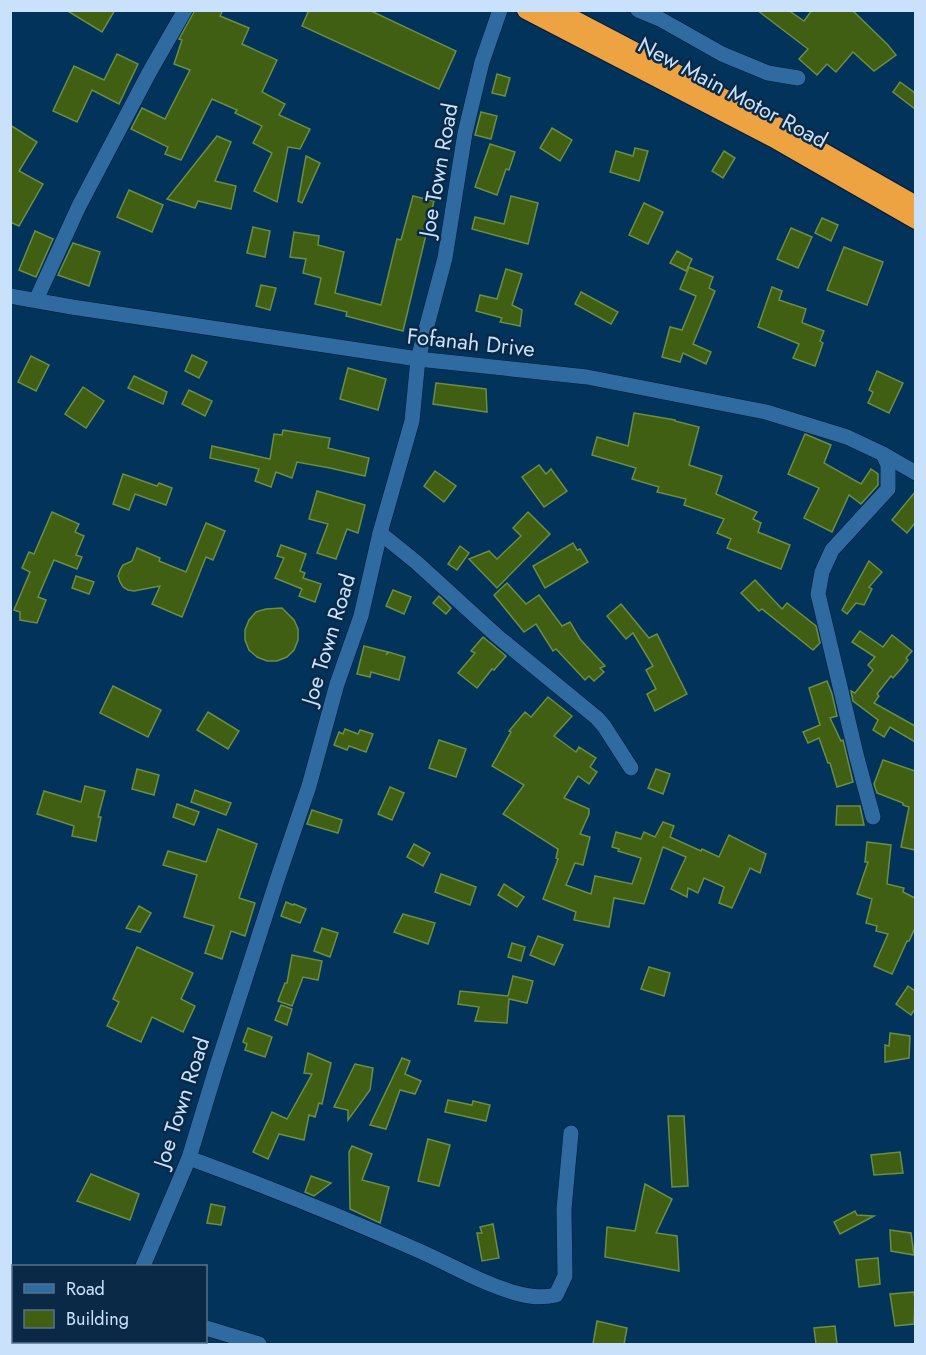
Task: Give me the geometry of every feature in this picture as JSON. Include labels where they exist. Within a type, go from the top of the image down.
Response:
[{"type":"highway","name":"New Main Motor Road","points":[[526,10],[773,138],[915,220]]},
{"type":"highway","name":"New Main Motor Road","points":[[556,10],[781,128],[915,205]]},
{"type":"street","points":[[36,300],[79,206],[185,10]]},
{"type":"street","name":"Joe Town Road","points":[[143,1265],[189,1158],[219,1058],[309,786],[337,684],[362,616],[380,533],[412,421],[418,360],[446,258],[465,133],[482,62],[500,10]]},
{"type":"street","points":[[638,10],[660,19],[722,54],[768,73],[798,78]]},
{"type":"street","name":"Fofanah Drive","points":[[10,296],[418,360],[586,377],[766,411],[847,437],[915,472]]},
{"type":"street","points":[[873,817],[818,594],[822,572],[832,550],[888,489],[888,465],[883,454]]},
{"type":"street","points":[[380,533],[416,562],[497,636],[597,718],[631,768]]},
{"type":"street","points":[[189,1158],[291,1196],[516,1294],[544,1298],[556,1295],[565,1276],[564,1209],[571,1133]]},
{"type":"street","points":[[207,1328],[259,1344]]},
{"type":"building","points":[[66,10],[115,10],[102,32]]},
{"type":"building","points":[[195,10],[223,10],[220,16],[249,28],[242,44],[277,60],[262,92],[285,104],[279,115],[310,129],[300,149],[288,147],[277,202],[254,191],[272,153],[253,143],[262,126],[235,113],[237,110],[212,99],[181,160],[165,154],[168,147],[131,129],[142,108],[165,119],[190,70],[174,64],[182,40],[179,39]]},
{"type":"building","points":[[309,10],[369,10],[456,51],[439,89],[302,26]]},
{"type":"building","points":[[757,10],[788,10],[804,21],[812,10],[852,10],[896,55],[874,71],[853,52],[836,72],[827,64],[817,75],[799,59],[808,49]]},
{"type":"building","points":[[117,54],[138,64],[119,104],[92,90],[77,122],[53,111],[74,66],[104,80]]},
{"type":"building","points":[[497,74],[510,78],[505,96],[492,93]]},
{"type":"building","points":[[900,82],[915,93],[915,109],[893,92]]},
{"type":"building","points":[[481,112],[497,116],[491,139],[475,135]]},
{"type":"building","points":[[10,125],[37,142],[19,171],[43,184],[19,226],[10,222]]},
{"type":"building","points":[[552,128],[572,140],[560,161],[540,148]]},
{"type":"building","points":[[217,136],[231,142],[215,181],[236,186],[231,209],[198,201],[195,208],[167,199]]},
{"type":"building","points":[[490,144],[515,152],[497,195],[475,187]]},
{"type":"building","points":[[635,148],[648,151],[639,181],[610,172],[616,151],[633,156]]},
{"type":"building","points":[[724,151],[735,158],[723,178],[712,171]]},
{"type":"building","points":[[306,156],[320,163],[302,203],[298,201]]},
{"type":"building","points":[[129,190],[163,205],[152,232],[117,217]]},
{"type":"building","points":[[413,196],[434,201],[403,331],[346,316],[347,312],[315,304],[321,278],[303,273],[306,259],[290,257],[294,232],[319,236],[318,245],[344,252],[335,293],[381,305],[397,239],[401,240]]},
{"type":"building","points":[[511,196],[538,203],[528,244],[472,229],[475,217],[504,224]]},
{"type":"building","points":[[644,203],[663,212],[648,244],[629,235]]},
{"type":"building","points":[[822,218],[838,225],[831,241],[815,233]]},
{"type":"building","points":[[253,227],[270,231],[265,257],[247,253]]},
{"type":"building","points":[[791,228],[812,237],[798,268],[777,259]]},
{"type":"building","points":[[35,231],[53,239],[36,277],[19,270]]},
{"type":"building","points":[[73,243],[100,252],[89,286],[58,275]]},
{"type":"building","points":[[844,247],[883,262],[867,305],[827,290]]},
{"type":"building","points":[[677,251],[692,259],[686,271],[670,263]]},
{"type":"building","points":[[689,267],[713,277],[709,288],[715,291],[693,344],[711,352],[706,364],[683,353],[680,362],[662,357],[670,327],[682,330],[696,296],[680,289]]},
{"type":"building","points":[[506,269],[522,274],[512,305],[522,310],[520,326],[500,322],[502,318],[476,311],[480,295],[497,299]]},
{"type":"building","points":[[261,285],[276,288],[270,310],[256,306]]},
{"type":"building","points":[[772,287],[782,291],[779,300],[806,309],[803,323],[824,331],[820,341],[823,343],[815,366],[793,358],[799,344],[758,327]]},
{"type":"building","points":[[581,292],[618,312],[611,324],[575,304]]},
{"type":"building","points":[[192,355],[207,362],[199,378],[185,371]]},
{"type":"building","points":[[31,356],[49,365],[36,391],[18,382]]},
{"type":"building","points":[[348,368],[386,379],[378,410],[340,399]]},
{"type":"building","points":[[877,371],[903,383],[889,413],[868,403],[873,392],[869,390]]},
{"type":"building","points":[[134,376],[167,392],[163,404],[128,388]]},
{"type":"building","points":[[436,383],[486,389],[487,412],[433,404]]},
{"type":"building","points":[[83,387],[104,401],[86,428],[65,414]]},
{"type":"building","points":[[189,390],[212,401],[205,416],[182,404]]},
{"type":"building","points":[[634,413],[699,427],[689,465],[722,476],[716,494],[757,512],[753,519],[761,523],[758,532],[790,545],[781,569],[727,548],[731,539],[717,533],[724,519],[684,505],[686,499],[657,492],[659,487],[632,479],[636,468],[592,455],[597,437],[628,446]]},
{"type":"building","points":[[283,430],[330,438],[328,448],[369,458],[365,476],[297,462],[292,478],[276,472],[271,487],[255,481],[259,469],[210,458],[212,446],[270,459],[274,434],[282,435]]},
{"type":"building","points":[[805,434],[831,445],[824,463],[861,484],[871,469],[878,474],[878,485],[861,504],[849,495],[832,532],[804,518],[819,488],[788,474]]},
{"type":"building","points":[[539,465],[546,474],[551,469],[567,491],[544,507],[522,477]]},
{"type":"building","points":[[435,471],[456,486],[444,502],[424,486]]},
{"type":"building","points":[[123,474],[157,486],[159,483],[172,488],[166,505],[135,494],[129,510],[113,504]]},
{"type":"building","points":[[317,491],[365,505],[358,533],[347,529],[336,559],[317,553],[328,524],[309,519]]},
{"type":"building","points":[[915,492],[915,523],[907,533],[892,520]]},
{"type":"building","points":[[52,512],[79,524],[75,532],[84,536],[76,555],[82,557],[77,569],[54,560],[38,597],[46,600],[37,623],[20,620],[20,612],[14,610],[30,572],[22,568],[29,552],[34,554]]},
{"type":"building","points":[[528,512],[550,534],[497,588],[469,559],[489,551],[497,559],[521,536],[513,528]]},
{"type":"building","points":[[206,523],[225,531],[213,560],[206,557],[182,617],[152,604],[160,586],[134,591],[123,587],[118,576],[120,570],[123,565],[132,561],[137,548],[160,558],[159,561],[186,572]]},
{"type":"building","points":[[573,543],[588,562],[545,588],[533,566]]},
{"type":"building","points":[[281,545],[306,554],[300,571],[305,573],[303,578],[321,584],[315,602],[299,596],[302,589],[275,578],[284,558],[277,556]]},
{"type":"building","points":[[460,546],[469,553],[457,570],[448,564]]},
{"type":"building","points":[[869,561],[882,572],[869,587],[872,589],[864,605],[856,603],[847,614],[842,610]]},
{"type":"building","points":[[76,576],[94,582],[89,594],[72,588]]},
{"type":"building","points":[[755,580],[782,609],[787,603],[816,626],[820,643],[813,650],[762,609],[759,611],[741,593]]},
{"type":"building","points":[[507,583],[526,604],[539,595],[562,626],[570,622],[580,639],[605,666],[600,668],[604,672],[594,681],[589,676],[585,680],[556,649],[553,651],[536,624],[524,632],[494,595]]},
{"type":"building","points":[[393,590],[411,597],[404,614],[386,606]]},
{"type":"building","points":[[439,596],[451,608],[446,614],[433,603]]},
{"type":"building","points":[[621,604],[649,638],[657,634],[687,694],[655,711],[647,694],[656,689],[646,670],[653,666],[633,633],[626,639],[607,616]]},
{"type":"building","points":[[282,608],[294,620],[298,629],[298,640],[294,650],[287,657],[277,661],[267,661],[257,657],[249,650],[245,640],[245,630],[249,620],[256,612]]},
{"type":"building","points":[[860,631],[883,647],[892,635],[912,651],[901,669],[893,678],[891,676],[877,694],[879,696],[874,703],[915,726],[915,742],[890,727],[884,737],[873,730],[878,720],[853,701],[851,691],[855,693],[873,670],[868,665],[875,657],[852,642]]},
{"type":"building","points":[[483,637],[506,656],[477,688],[458,673],[475,653],[471,651]]},
{"type":"building","points":[[364,646],[388,652],[386,655],[389,652],[405,657],[399,680],[371,672],[370,677],[357,674]]},
{"type":"building","points":[[827,681],[837,716],[830,718],[841,741],[843,740],[853,782],[837,787],[819,738],[808,743],[803,732],[820,725],[809,688]]},
{"type":"building","points":[[113,686],[161,710],[148,737],[100,713]]},
{"type":"building","points":[[548,697],[572,716],[554,736],[576,752],[579,747],[596,758],[590,767],[597,772],[589,784],[578,776],[564,798],[589,809],[580,834],[590,837],[583,865],[575,863],[566,885],[591,894],[595,876],[632,884],[641,858],[612,847],[616,832],[641,839],[644,832],[655,837],[663,822],[674,826],[670,837],[719,857],[729,835],[766,854],[760,873],[750,868],[732,908],[719,903],[724,887],[704,878],[698,893],[688,888],[687,897],[671,889],[686,857],[663,847],[644,904],[614,898],[609,927],[574,920],[576,912],[543,899],[558,859],[556,858],[558,849],[503,814],[524,785],[492,766],[511,732],[509,731],[525,712],[531,717]]},
{"type":"building","points":[[208,712],[239,731],[228,749],[197,730]]},
{"type":"building","points":[[345,729],[358,734],[360,730],[373,734],[366,752],[349,746],[347,750],[334,745],[339,732],[343,734]]},
{"type":"building","points":[[439,740],[466,749],[456,777],[429,768]]},
{"type":"building","points":[[883,760],[915,771],[915,850],[901,847],[909,807],[877,793],[874,784]]},
{"type":"building","points":[[137,769],[159,775],[154,795],[132,789]]},
{"type":"building","points":[[656,769],[670,774],[663,794],[648,788]]},
{"type":"building","points":[[85,786],[105,791],[98,817],[101,817],[96,841],[72,836],[74,826],[37,814],[44,791],[81,802]]},
{"type":"building","points":[[390,787],[404,793],[392,820],[378,814]]},
{"type":"building","points":[[195,790],[231,803],[226,815],[191,802]]},
{"type":"building","points":[[177,804],[199,812],[194,825],[173,817]]},
{"type":"building","points":[[837,806],[860,806],[864,825],[836,825]]},
{"type":"building","points":[[312,810],[342,820],[338,833],[307,824]]},
{"type":"building","points":[[218,829],[257,844],[239,898],[255,903],[245,936],[231,931],[222,959],[205,953],[214,926],[184,917],[197,875],[163,865],[168,851],[206,862]]},
{"type":"building","points":[[867,842],[891,845],[887,884],[904,888],[903,892],[915,898],[915,928],[892,974],[874,966],[888,934],[876,931],[877,926],[866,923],[872,899],[857,894],[868,862],[865,862]]},
{"type":"building","points":[[414,844],[430,853],[423,866],[407,857]]},
{"type":"building","points":[[441,874],[476,887],[470,905],[435,892]]},
{"type":"building","points":[[504,884],[524,897],[517,907],[498,895]]},
{"type":"building","points":[[286,902],[306,909],[300,923],[281,916]]},
{"type":"building","points":[[139,906],[151,913],[140,932],[126,928]]},
{"type":"building","points":[[403,914],[435,923],[428,944],[394,932]]},
{"type":"building","points":[[322,928],[338,933],[330,957],[314,951]]},
{"type":"building","points":[[538,936],[563,945],[554,965],[530,955]]},
{"type":"building","points":[[512,943],[525,947],[521,961],[508,957]]},
{"type":"building","points":[[137,947],[193,973],[181,999],[195,1006],[183,1032],[152,1017],[141,1042],[107,1026],[119,1002],[113,999]]},
{"type":"building","points":[[292,955],[322,961],[318,980],[303,977],[292,1006],[278,1001],[287,983]]},
{"type":"building","points":[[649,967],[670,973],[664,996],[641,989]]},
{"type":"building","points":[[513,976],[533,981],[527,1003],[509,999],[507,1023],[475,1021],[479,1007],[458,1004],[460,991],[508,996]]},
{"type":"building","points":[[908,986],[915,991],[915,1009],[911,1015],[896,1004]]},
{"type":"building","points":[[281,1005],[292,1009],[287,1025],[275,1020]]},
{"type":"building","points":[[248,1028],[272,1037],[265,1057],[245,1050],[247,1044],[243,1042]]},
{"type":"building","points":[[890,1033],[910,1036],[909,1058],[885,1062],[885,1045],[889,1046]]},
{"type":"building","points":[[308,1053],[331,1063],[322,1104],[319,1103],[315,1117],[309,1115],[304,1140],[279,1134],[268,1159],[253,1152],[272,1112],[287,1119],[312,1074],[304,1073]]},
{"type":"building","points":[[402,1058],[410,1061],[405,1074],[421,1081],[415,1094],[400,1090],[386,1129],[370,1125]]},
{"type":"building","points":[[355,1064],[373,1068],[370,1090],[348,1120],[348,1110],[334,1107]]},
{"type":"building","points":[[448,1100],[472,1105],[473,1101],[490,1105],[486,1121],[445,1112]]},
{"type":"building","points":[[668,1116],[684,1116],[688,1186],[672,1187]]},
{"type":"building","points":[[428,1139],[450,1145],[439,1186],[418,1181]]},
{"type":"building","points":[[352,1146],[372,1154],[362,1180],[389,1187],[380,1223],[350,1209],[349,1152]]},
{"type":"building","points":[[900,1152],[903,1173],[874,1175],[871,1155]]},
{"type":"building","points":[[91,1174],[139,1194],[130,1220],[77,1201]]},
{"type":"building","points":[[311,1176],[331,1183],[314,1196],[305,1192]]},
{"type":"building","points":[[645,1184],[672,1199],[656,1233],[677,1236],[679,1271],[605,1257],[607,1227],[635,1231]]},
{"type":"building","points":[[211,1204],[225,1207],[221,1225],[207,1223]]},
{"type":"building","points":[[855,1211],[857,1215],[874,1216],[840,1234],[834,1222]]},
{"type":"building","points":[[493,1224],[499,1258],[482,1261],[477,1233],[482,1233],[480,1227]]},
{"type":"building","points":[[890,1230],[911,1233],[914,1255],[891,1251]]},
{"type":"building","points":[[878,1258],[880,1284],[859,1287],[856,1260]]},
{"type":"building","points":[[914,1292],[914,1324],[895,1326],[890,1294]]},
{"type":"building","points":[[597,1321],[627,1328],[624,1344],[593,1344]]},
{"type":"building","points":[[835,1326],[837,1344],[816,1344],[814,1328]]}]
